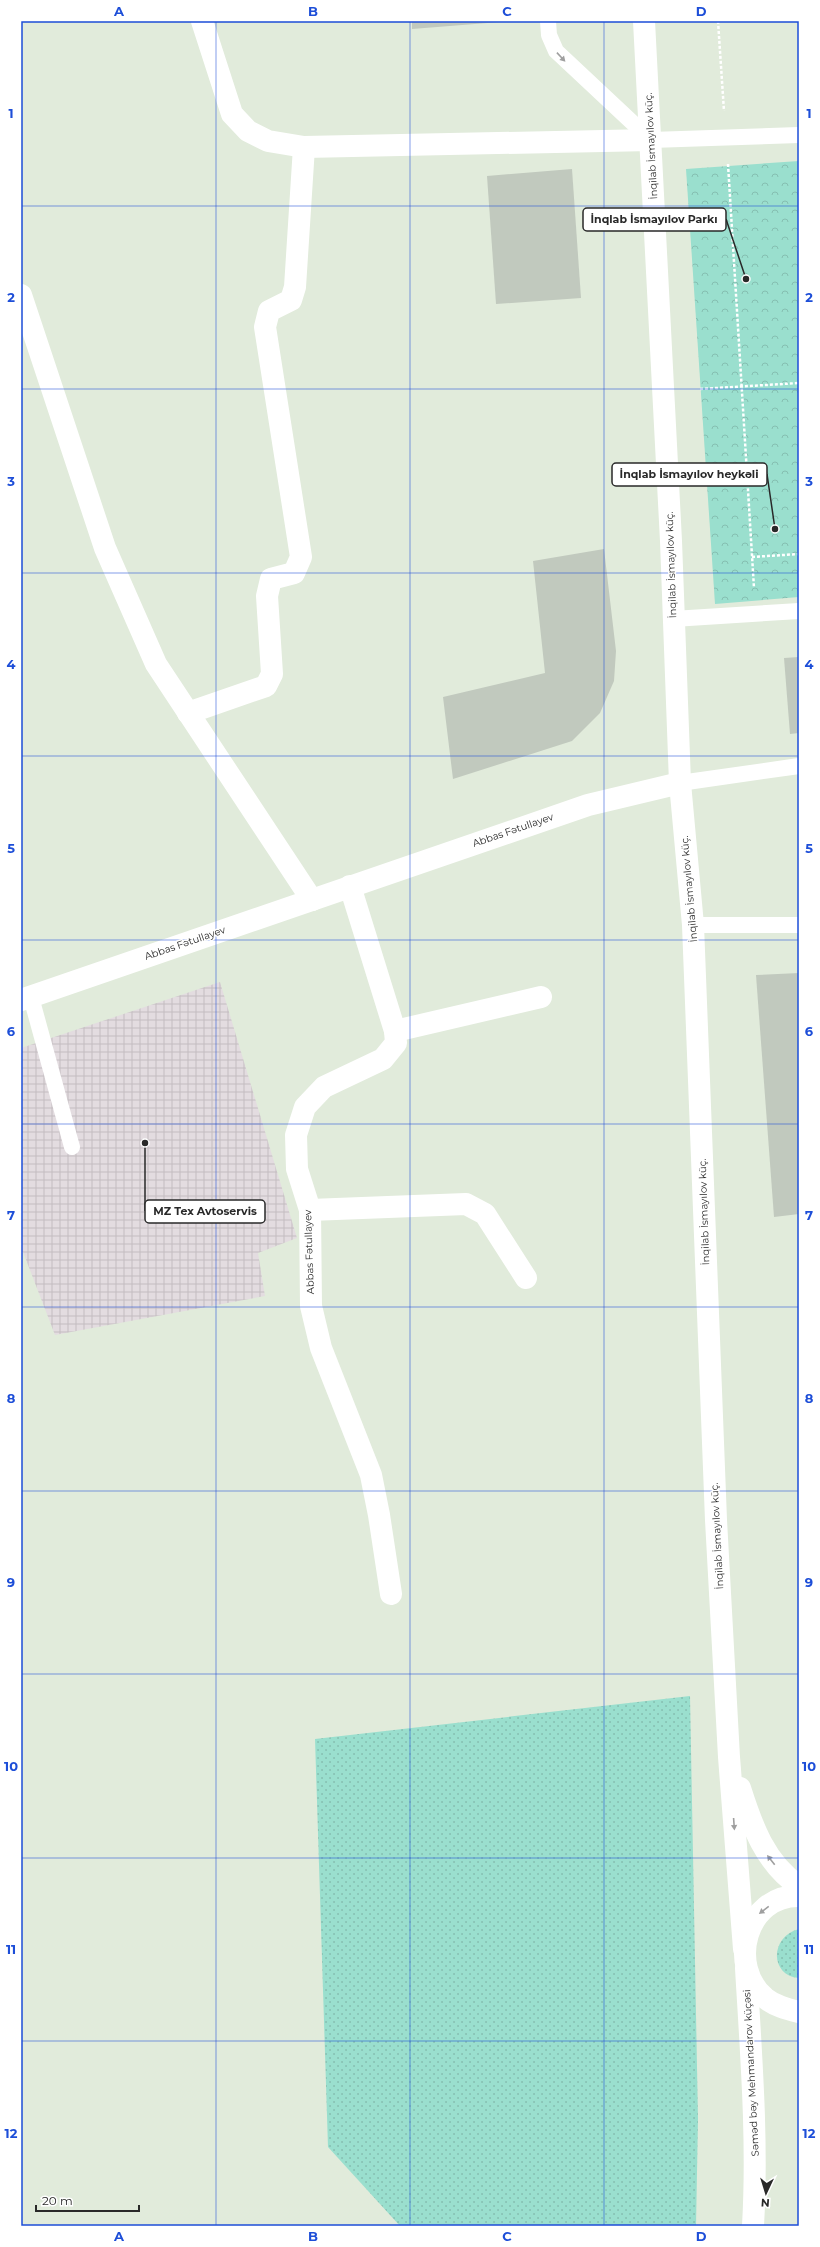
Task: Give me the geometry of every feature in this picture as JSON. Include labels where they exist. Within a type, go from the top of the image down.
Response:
[{"type":"main road","points":[[202,21],[232,114],[248,131],[268,141],[304,147],[651,140]]},
{"type":"main road","name":"İnqilab İsmayılov küç.","points":[[644,21],[651,140],[680,783],[693,925],[716,1520],[729,1757]]},
{"type":"main road","points":[[188,713],[266,686],[272,674],[267,596],[271,579],[294,573],[301,557],[265,327],[269,311],[292,300],[295,287],[304,147]]},
{"type":"main road","points":[[21,295],[105,548],[156,664],[312,900]]},
{"type":"main road","name":"Abbas Fətullayev","points":[[26,999],[588,805],[680,783]]},
{"type":"main road","points":[[350,886],[396,1031],[541,997]]},
{"type":"main road","name":"Abbas Fətullayev","points":[[391,1594],[379,1515],[371,1475],[321,1348],[311,1306],[310,1210],[297,1169],[296,1135],[304,1107],[324,1086],[384,1058],[396,1043],[396,1031]]},
{"type":"main road","points":[[310,1210],[466,1204],[485,1214],[526,1278]]},
{"type":"main road","points":[[729,1757],[753,1828],[769,1857],[788,1879],[799,1886]]},
{"type":"main road","name":"Səməd bəy Mehmandarov küçəsi","points":[[729,1757],[754,2095],[754,2226]]},
{"type":"main road","points":[[799,1896],[775,1902],[759,1914],[748,1930],[745,1959],[753,1984],[765,1998],[781,2008],[799,2012]]},
{"type":"lane","points":[[548,21],[550,35],[556,51],[651,140],[799,135]]},
{"type":"lane","points":[[673,619],[799,612]]},
{"type":"lane","points":[[680,783],[799,766]]},
{"type":"lane","points":[[693,925],[799,925]]},
{"type":"lane","points":[[26,999],[72,1147]]},
{"type":"path","points":[[718,21],[755,593]]},
{"type":"path","points":[[700,389],[799,383]]},
{"type":"path","points":[[752,556],[799,554]]},
{"type":"shaded area","points":[[220,982],[297,1238],[258,1253],[265,1296],[55,1335],[23,1252],[21,1252],[21,1048]]},
{"type":"green space","points":[[799,161],[799,597],[715,604],[686,169]]},
{"type":"green space","points":[[690,1696],[698,2119],[696,2226],[400,2226],[328,2147],[315,1739]]},
{"type":"green space","points":[[799,1929],[799,1978],[789,1976],[783,1971],[778,1964],[777,1956],[778,1947],[782,1940],[789,1933]]},
{"type":"building","points":[[412,21],[500,21],[500,22],[412,29]]},
{"type":"building","points":[[572,169],[581,298],[496,304],[487,176]]},
{"type":"building","points":[[604,549],[616,651],[614,681],[600,713],[572,741],[453,779],[443,697],[545,673],[533,561]]},
{"type":"building","points":[[799,657],[799,733],[790,734],[784,658]]},
{"type":"building","points":[[799,973],[799,1214],[774,1217],[756,975]]},
{"type":"place","name":"İnqlab İsmayılov Parkı","points":[[746,279]]},
{"type":"place","name":"İnqlab İsmayılov heykəli","points":[[775,529]]},
{"type":"place","name":"MZ Tex Avtoservis","points":[[145,1143]]}]
